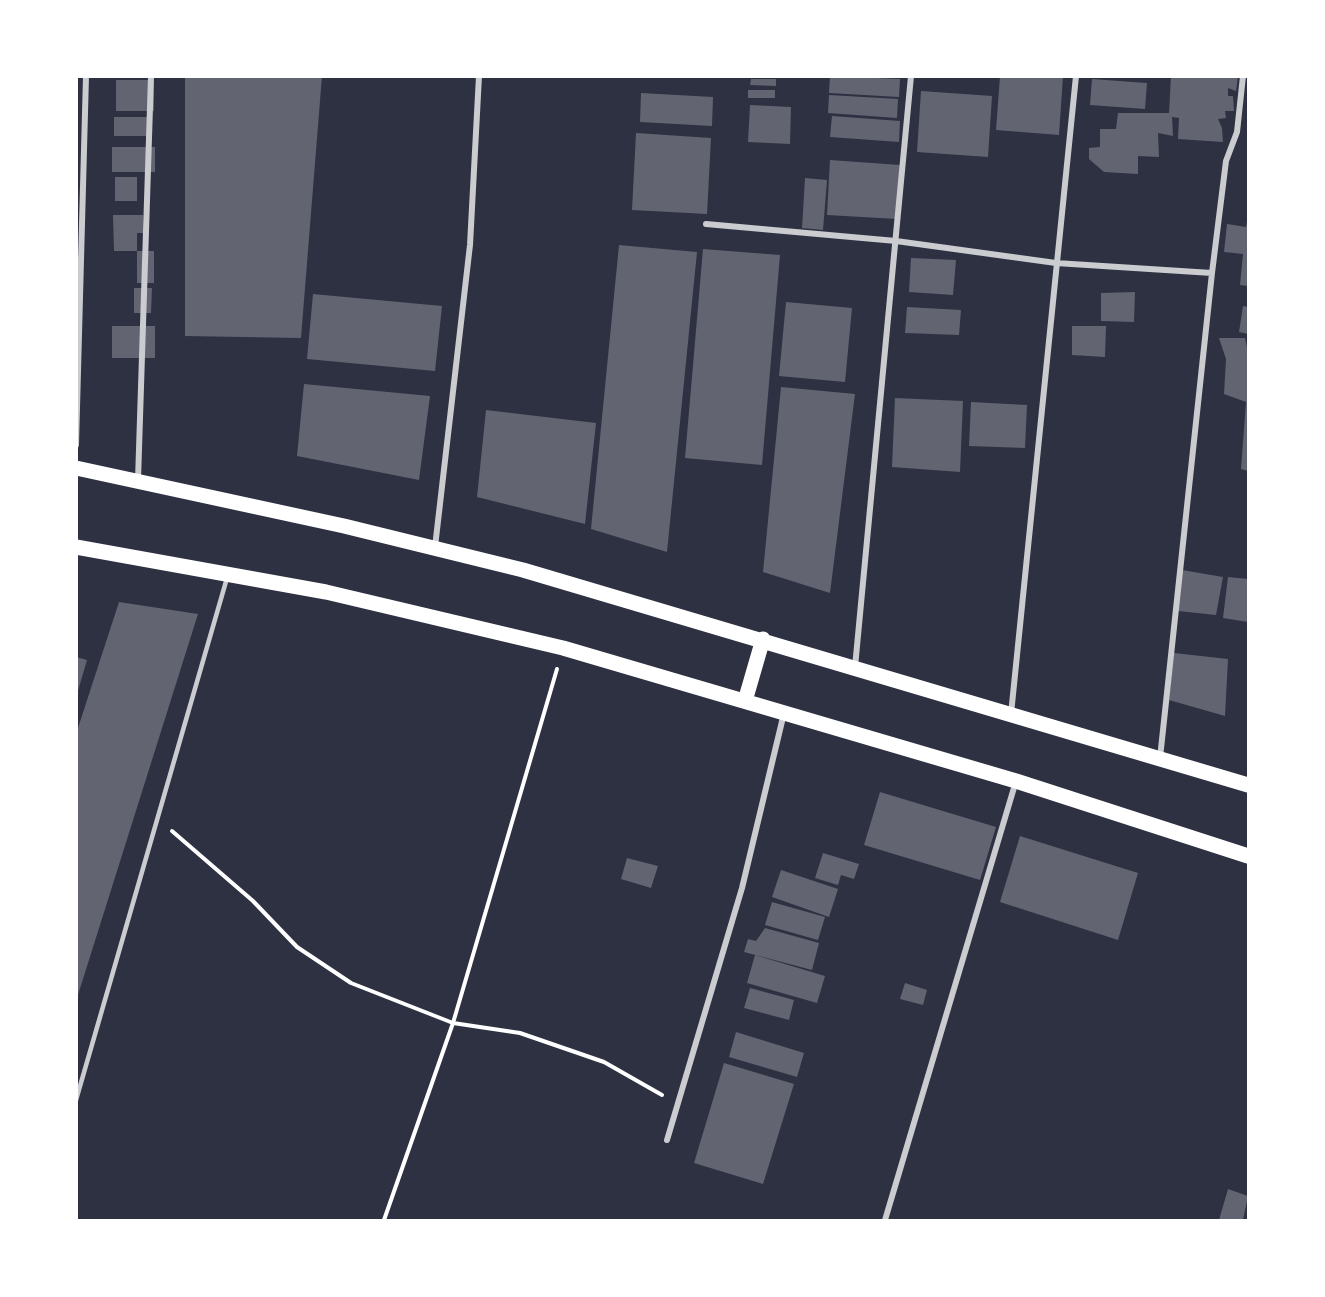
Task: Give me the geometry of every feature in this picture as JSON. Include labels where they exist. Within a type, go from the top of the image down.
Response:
[{"type":"main road","points":[[76,468],[138,480],[523,570],[764,639],[1248,785]]},
{"type":"main road","points":[[76,548],[426,614],[563,648],[1016,781],[1248,856]]},
{"type":"main road","points":[[745,701],[764,639]]},
{"type":"street","points":[[76,445],[86,76]]},
{"type":"street","points":[[138,480],[151,76]]},
{"type":"street","points":[[435,548],[470,245],[479,76]]},
{"type":"street","points":[[855,668],[911,76]]},
{"type":"street","points":[[1011,715],[1076,76]]},
{"type":"street","points":[[1160,759],[1212,273],[1226,161],[1237,132],[1243,76]]},
{"type":"street","points":[[706,224],[896,241],[1056,263],[1212,273]]},
{"type":"street","points":[[667,1140],[742,888],[784,712]]},
{"type":"street","points":[[885,1221],[1016,781]]},
{"type":"lane","points":[[76,1100],[228,575]]},
{"type":"path","points":[[384,1221],[453,1023],[563,648]]},
{"type":"path","points":[[158,820],[253,901],[297,947],[351,982],[453,1023],[520,1033],[604,1062],[678,1104]]},
{"type":"building","points":[[185,76],[322,76],[301,338],[185,336]]},
{"type":"building","points":[[830,76],[900,79],[899,97],[829,93]]},
{"type":"building","points":[[1000,76],[1063,76],[1059,135],[996,130]]},
{"type":"building","points":[[1171,76],[1238,76],[1236,91],[1228,88],[1228,96],[1233,96],[1234,111],[1225,111],[1226,118],[1218,119],[1222,128],[1223,142],[1178,139],[1179,118],[1172,117],[1173,136],[1158,133],[1159,157],[1138,156],[1138,174],[1104,172],[1089,159],[1089,148],[1100,147],[1100,129],[1116,129],[1118,113],[1169,113]]},
{"type":"building","points":[[751,79],[776,79],[776,86],[750,85]]},
{"type":"building","points":[[1092,79],[1147,83],[1145,109],[1090,105]]},
{"type":"building","points":[[116,80],[154,80],[154,111],[116,111]]},
{"type":"building","points":[[748,90],[775,90],[775,98],[748,98]]},
{"type":"building","points":[[921,91],[992,96],[988,157],[917,152]]},
{"type":"building","points":[[641,93],[713,97],[712,126],[640,122]]},
{"type":"building","points":[[829,95],[898,99],[897,118],[828,113]]},
{"type":"building","points":[[750,105],[791,107],[790,144],[748,142]]},
{"type":"building","points":[[832,116],[900,121],[899,142],[830,137]]},
{"type":"building","points":[[114,117],[150,117],[150,136],[114,136]]},
{"type":"building","points":[[636,133],[711,138],[707,214],[632,210]]},
{"type":"building","points":[[112,147],[155,147],[155,172],[112,172]]},
{"type":"building","points":[[830,160],[900,165],[897,219],[827,215]]},
{"type":"building","points":[[115,177],[137,177],[137,201],[115,201]]},
{"type":"building","points":[[805,178],[827,180],[823,230],[802,228]]},
{"type":"building","points":[[113,215],[143,215],[144,233],[137,233],[137,251],[114,251]]},
{"type":"building","points":[[1247,221],[1248,286],[1240,285],[1243,254],[1224,252],[1227,224],[1246,227]]},
{"type":"building","points":[[619,245],[697,252],[667,552],[591,529]]},
{"type":"building","points":[[703,249],[780,255],[762,465],[685,458]]},
{"type":"building","points":[[137,251],[154,251],[154,283],[137,283]]},
{"type":"building","points":[[911,258],[956,260],[953,295],[909,292]]},
{"type":"building","points":[[134,288],[152,288],[151,313],[134,313]]},
{"type":"building","points":[[1135,292],[1134,322],[1101,321],[1101,293]]},
{"type":"building","points":[[313,294],[442,306],[435,371],[307,359]]},
{"type":"building","points":[[786,302],[852,308],[845,382],[779,376]]},
{"type":"building","points":[[1243,306],[1248,307],[1248,334],[1239,332]]},
{"type":"building","points":[[907,307],[961,310],[959,335],[905,333]]},
{"type":"building","points":[[112,326],[155,326],[155,358],[112,358]]},
{"type":"building","points":[[1072,326],[1106,326],[1105,357],[1072,355]]},
{"type":"building","points":[[1219,338],[1245,338],[1248,352],[1248,471],[1241,469],[1246,402],[1224,394],[1226,359]]},
{"type":"building","points":[[304,384],[430,396],[419,480],[297,456]]},
{"type":"building","points":[[781,387],[855,394],[830,593],[763,572]]},
{"type":"building","points":[[895,398],[963,401],[960,472],[892,467]]},
{"type":"building","points":[[971,402],[1027,405],[1025,448],[969,446]]},
{"type":"building","points":[[486,410],[596,423],[585,524],[477,497]]},
{"type":"building","points":[[1182,570],[1223,577],[1216,615],[1178,611]]},
{"type":"building","points":[[1228,577],[1248,579],[1248,622],[1223,618]]},
{"type":"building","points":[[119,602],[198,614],[77,998],[76,734]]},
{"type":"building","points":[[1174,653],[1228,659],[1225,716],[1169,700]]},
{"type":"building","points":[[76,657],[87,660],[77,694],[76,694]]},
{"type":"building","points":[[880,792],[996,827],[980,880],[864,845]]},
{"type":"building","points":[[1020,836],[1138,873],[1118,940],[1000,902]]},
{"type":"building","points":[[823,853],[859,864],[854,879],[841,875],[838,885],[815,878]]},
{"type":"building","points":[[627,858],[658,866],[651,888],[621,879]]},
{"type":"building","points":[[781,870],[838,889],[829,917],[772,897]]},
{"type":"building","points":[[772,902],[825,917],[818,940],[765,925]]},
{"type":"building","points":[[765,928],[819,943],[812,970],[744,952],[748,939],[756,941]]},
{"type":"building","points":[[755,955],[825,976],[817,1003],[747,983]]},
{"type":"building","points":[[905,983],[927,990],[923,1005],[900,999]]},
{"type":"building","points":[[750,988],[794,1000],[789,1020],[744,1008]]},
{"type":"building","points":[[736,1032],[804,1053],[797,1077],[729,1057]]},
{"type":"building","points":[[724,1063],[794,1084],[763,1184],[694,1163]]},
{"type":"building","points":[[1228,1189],[1248,1196],[1243,1220],[1219,1220]]}]
